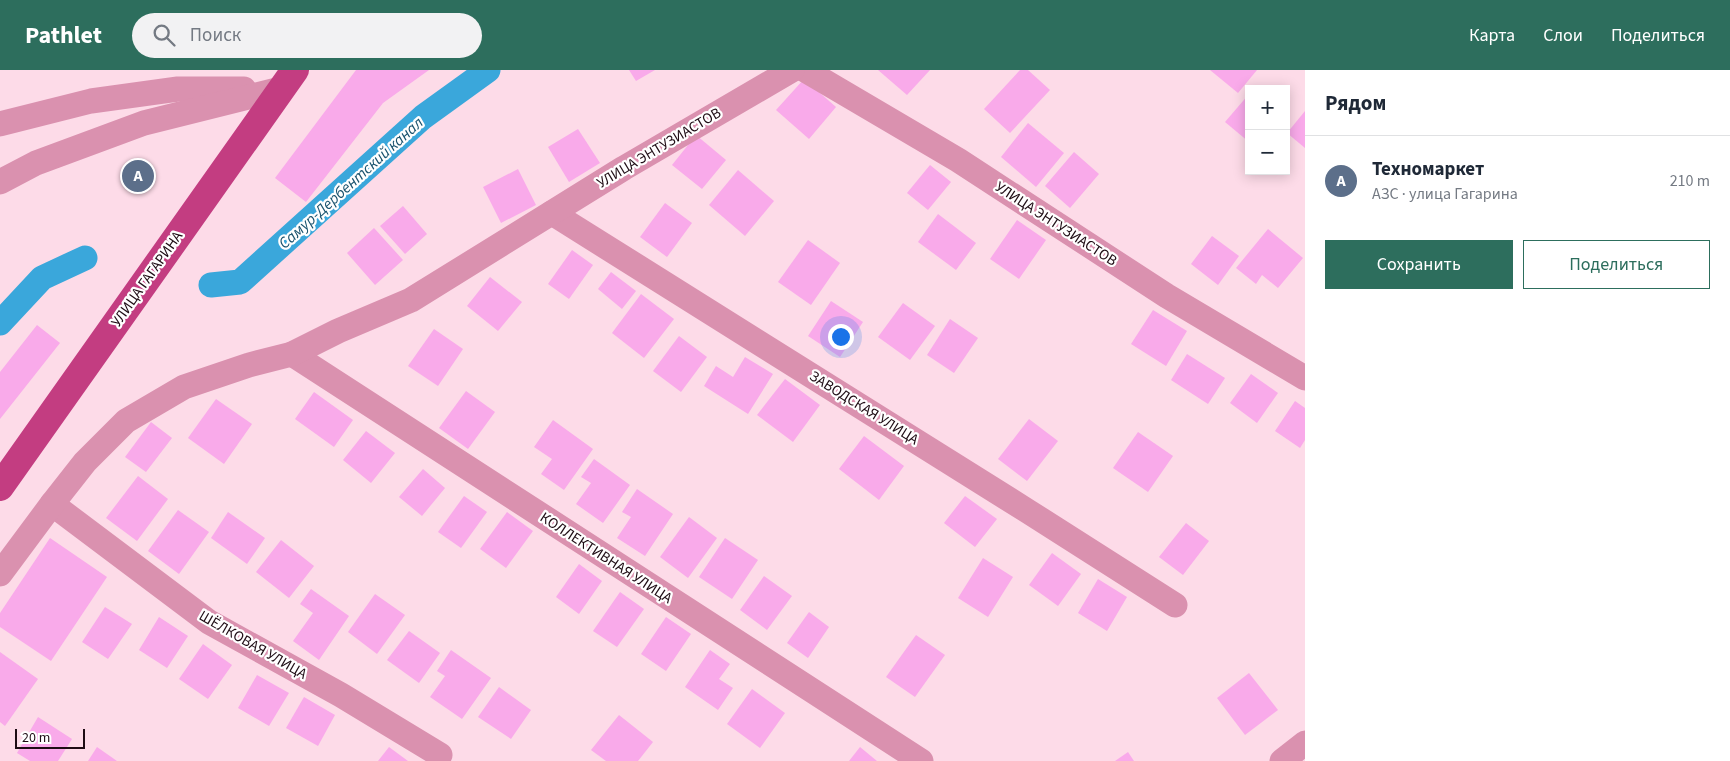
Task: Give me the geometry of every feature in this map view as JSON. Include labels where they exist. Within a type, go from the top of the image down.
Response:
[{"type":"main road","name":"УЛИЦА ГАГАРИНА","points":[[0,487],[288,79]]},
{"type":"street","name":"УЛИЦА ЭНТУЗИАСТОВ","points":[[0,574],[85,462],[126,421],[184,388],[249,365],[292,354],[338,331],[411,300],[666,142],[792,70]]},
{"type":"street","name":"УЛИЦА ЭНТУЗИАСТОВ","points":[[805,70],[958,160],[1167,296],[1305,378]]},
{"type":"street","points":[[0,124],[91,101],[178,89],[288,79]]},
{"type":"street","points":[[0,182],[36,164],[144,123],[288,79]]},
{"type":"street","name":"ЗАВОДСКАЯ УЛИЦА","points":[[552,213],[1175,605]]},
{"type":"street","name":"КОЛЛЕКТИВНАЯ УЛИЦА","points":[[292,354],[921,761]]},
{"type":"street","name":"ШЁЛКОВАЯ УЛИЦА","points":[[52,504],[209,622],[341,695],[440,755]]},
{"type":"street","points":[[1282,761],[1305,743]]},
{"type":"building","points":[[356,70],[429,70],[383,103],[306,202],[275,178]]},
{"type":"building","points":[[629,70],[655,70],[636,81]]},
{"type":"building","points":[[878,70],[930,70],[907,95]]},
{"type":"building","points":[[1020,70],[1028,70],[1050,90],[1010,133],[984,109]]},
{"type":"building","points":[[1210,70],[1257,70],[1238,93]]},
{"type":"building","points":[[804,79],[836,107],[809,139],[776,110]]},
{"type":"building","points":[[1245,99],[1245,139],[1225,122]]},
{"type":"building","points":[[1305,111],[1305,148],[1290,136],[1290,129]]},
{"type":"building","points":[[1028,123],[1064,153],[1036,187],[1001,157]]},
{"type":"building","points":[[578,129],[600,163],[569,182],[548,147]]},
{"type":"building","points":[[696,135],[726,160],[702,189],[672,165]]},
{"type":"building","points":[[1074,152],[1099,174],[1070,208],[1045,186]]},
{"type":"building","points":[[930,165],[951,182],[928,210],[907,193]]},
{"type":"building","points":[[518,169],[536,205],[501,223],[483,187]]},
{"type":"building","points":[[738,170],[774,201],[745,236],[709,205]]},
{"type":"building","points":[[665,203],[692,223],[667,257],[640,237]]},
{"type":"building","points":[[403,206],[427,234],[405,254],[380,226]]},
{"type":"building","points":[[938,214],[976,243],[956,270],[918,242]]},
{"type":"building","points":[[1017,220],[1046,240],[1019,279],[990,259]]},
{"type":"building","points":[[374,228],[403,260],[375,285],[347,253]]},
{"type":"building","points":[[1268,229],[1303,258],[1278,288],[1262,275],[1256,284],[1236,268]]},
{"type":"building","points":[[1212,236],[1239,256],[1218,285],[1191,264]]},
{"type":"building","points":[[808,240],[840,263],[811,305],[778,282]]},
{"type":"building","points":[[572,250],[593,265],[569,299],[548,284]]},
{"type":"building","points":[[611,272],[636,291],[622,309],[598,289]]},
{"type":"building","points":[[490,277],[522,302],[498,331],[467,306]]},
{"type":"building","points":[[641,294],[674,319],[644,358],[612,333]]},
{"type":"building","points":[[831,301],[863,322],[840,357],[808,336]]},
{"type":"building","points":[[903,303],[935,326],[910,360],[878,337]]},
{"type":"building","points":[[1153,310],[1187,331],[1166,366],[1131,344]]},
{"type":"building","points":[[950,319],[978,338],[954,373],[927,355]]},
{"type":"building","points":[[37,325],[60,343],[0,419],[0,372]]},
{"type":"building","points":[[434,329],[463,349],[438,386],[408,366]]},
{"type":"building","points":[[679,336],[707,357],[681,392],[653,371]]},
{"type":"building","points":[[1187,354],[1225,378],[1208,404],[1171,380]]},
{"type":"building","points":[[745,357],[773,374],[748,414],[704,386],[716,366],[733,377]]},
{"type":"building","points":[[1251,374],[1278,393],[1257,423],[1230,403]]},
{"type":"building","points":[[785,379],[820,405],[793,442],[757,415]]},
{"type":"building","points":[[466,391],[495,412],[468,449],[439,428]]},
{"type":"building","points":[[314,392],[353,420],[334,447],[295,419]]},
{"type":"building","points":[[216,399],[252,424],[224,464],[188,438]]},
{"type":"building","points":[[1295,401],[1305,408],[1305,440],[1300,448],[1275,431]]},
{"type":"building","points":[[1029,419],[1058,441],[1027,481],[998,459]]},
{"type":"building","points":[[553,420],[593,449],[564,490],[541,474],[552,459],[534,447]]},
{"type":"building","points":[[151,422],[172,438],[146,472],[125,457]]},
{"type":"building","points":[[366,431],[395,453],[371,483],[343,460]]},
{"type":"building","points":[[1138,432],[1173,456],[1148,492],[1113,468]]},
{"type":"building","points":[[864,436],[904,466],[879,500],[839,469]]},
{"type":"building","points":[[594,459],[630,485],[603,523],[576,504],[591,483],[581,477]]},
{"type":"building","points":[[423,469],[445,488],[422,516],[399,497]]},
{"type":"building","points":[[138,476],[168,499],[137,541],[106,518]]},
{"type":"building","points":[[637,489],[673,514],[645,556],[617,538],[631,517],[622,512]]},
{"type":"building","points":[[464,496],[487,512],[461,548],[438,532]]},
{"type":"building","points":[[965,496],[997,519],[975,547],[944,523]]},
{"type":"building","points":[[178,510],[209,532],[179,574],[148,551]]},
{"type":"building","points":[[228,512],[265,538],[247,564],[211,538]]},
{"type":"building","points":[[507,512],[533,531],[506,568],[480,549]]},
{"type":"building","points":[[689,517],[717,538],[688,578],[660,557]]},
{"type":"building","points":[[1186,523],[1209,541],[1183,575],[1159,557]]},
{"type":"building","points":[[50,538],[107,577],[51,661],[0,627],[0,613]]},
{"type":"building","points":[[725,538],[758,560],[732,599],[699,577]]},
{"type":"building","points":[[281,540],[314,566],[289,598],[256,572]]},
{"type":"building","points":[[1052,553],[1081,574],[1058,606],[1029,585]]},
{"type":"building","points":[[983,558],[1013,577],[988,617],[958,598]]},
{"type":"building","points":[[579,564],[602,581],[579,614],[556,597]]},
{"type":"building","points":[[764,576],[792,596],[767,630],[740,610]]},
{"type":"building","points":[[1098,579],[1127,597],[1107,631],[1078,613]]},
{"type":"building","points":[[311,589],[349,616],[319,660],[293,641],[313,613],[300,604]]},
{"type":"building","points":[[620,592],[644,609],[617,647],[593,631]]},
{"type":"building","points":[[375,594],[405,615],[377,654],[348,632]]},
{"type":"building","points":[[105,607],[132,624],[108,659],[82,642]]},
{"type":"building","points":[[809,612],[829,627],[808,658],[787,643]]},
{"type":"building","points":[[159,617],[188,636],[167,668],[139,650]]},
{"type":"building","points":[[666,617],[691,634],[666,671],[641,654]]},
{"type":"building","points":[[409,631],[440,653],[419,683],[387,660]]},
{"type":"building","points":[[916,635],[945,655],[915,697],[886,677]]},
{"type":"building","points":[[203,644],[232,665],[208,699],[179,679]]},
{"type":"building","points":[[451,650],[491,678],[462,719],[430,697],[445,676],[437,671]]},
{"type":"building","points":[[710,650],[730,664],[719,679],[733,688],[718,710],[685,687]]},
{"type":"building","points":[[0,652],[38,679],[5,726],[0,722]]},
{"type":"building","points":[[1249,673],[1278,710],[1245,735],[1217,698]]},
{"type":"building","points":[[257,675],[289,693],[269,726],[238,708]]},
{"type":"building","points":[[499,687],[531,710],[511,739],[478,717]]},
{"type":"building","points":[[752,689],[785,713],[760,748],[727,724]]},
{"type":"building","points":[[304,697],[335,715],[318,746],[286,728]]},
{"type":"building","points":[[619,715],[653,742],[638,761],[606,761],[591,750]]},
{"type":"building","points":[[38,717],[72,739],[58,761],[30,761],[17,753]]},
{"type":"building","points":[[97,747],[117,761],[88,761]]},
{"type":"building","points":[[389,747],[408,761],[378,761]]},
{"type":"building","points":[[860,747],[877,761],[849,761]]},
{"type":"building","points":[[1128,752],[1134,761],[1115,761]]},
{"type":"waterway","name":"Самур-Дербентский канал","points":[[211,285],[240,282],[423,117],[488,70]]},
{"type":"waterway","name":"Самур-Дербентский канал","points":[[0,323],[42,278],[85,258]]},
{"type":"place","name":"Техномаркет","points":[[138,176]]}]
